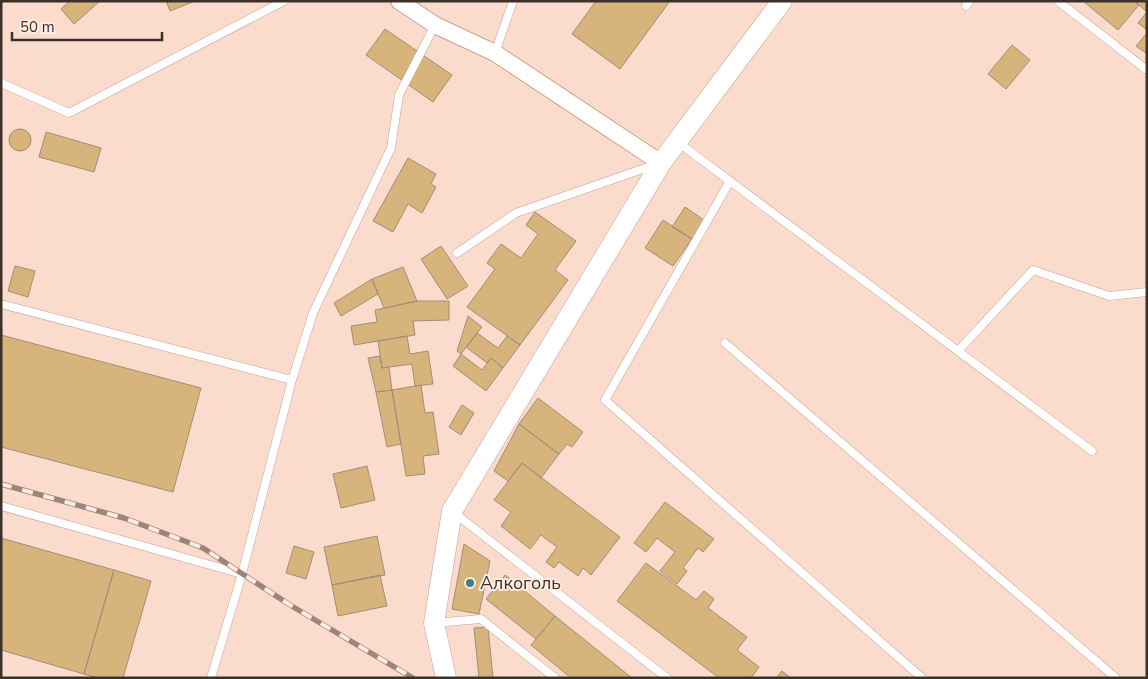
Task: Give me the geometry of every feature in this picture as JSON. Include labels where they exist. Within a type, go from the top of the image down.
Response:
[{"type":"street","points":[[398,1],[435,25],[495,53],[661,163]]},
{"type":"street","points":[[446,678],[434,623],[452,511],[661,163],[782,1]]},
{"type":"lane","points":[[1,84],[68,113],[284,1]]},
{"type":"lane","points":[[495,53],[513,1]]},
{"type":"lane","points":[[1058,1],[1147,70]]},
{"type":"lane","points":[[211,678],[242,574],[292,380],[313,313],[391,148],[399,95],[435,25]]},
{"type":"lane","points":[[677,142],[1092,451]]},
{"type":"lane","points":[[457,254],[516,213],[661,163]]},
{"type":"lane","points":[[730,181],[605,400],[922,678]]},
{"type":"lane","points":[[958,351],[1033,270],[1109,296],[1147,292]]},
{"type":"lane","points":[[1,304],[292,380]]},
{"type":"lane","points":[[725,343],[1116,678]]},
{"type":"lane","points":[[1,506],[242,574]]},
{"type":"lane","points":[[452,511],[667,678]]},
{"type":"lane","points":[[434,623],[481,619],[555,678]]},
{"type":"building","points":[[70,1],[100,1],[74,24],[61,9]]},
{"type":"building","points":[[166,1],[195,1],[170,11]]},
{"type":"building","points":[[596,1],[670,1],[620,69],[572,34]]},
{"type":"building","points":[[1083,1],[1134,1],[1139,5],[1118,30]]},
{"type":"building","points":[[1134,1],[1147,1],[1147,12],[1139,5]]},
{"type":"building","points":[[1147,12],[1147,30],[1138,23]]},
{"type":"building","points":[[385,29],[452,75],[433,102],[366,55]]},
{"type":"building","points":[[1147,33],[1147,54],[1136,46]]},
{"type":"building","points":[[1012,45],[1030,60],[1006,89],[988,74]]},
{"type":"building","points":[[20,129],[30,136],[31,140],[24,150],[20,151],[10,144],[9,140],[16,130]]},
{"type":"building","points":[[46,132],[101,148],[94,172],[39,157]]},
{"type":"building","points":[[408,158],[436,174],[431,184],[436,187],[422,213],[408,204],[393,232],[373,221]]},
{"type":"building","points":[[685,207],[704,220],[692,239],[672,227]]},
{"type":"building","points":[[535,212],[576,241],[555,270],[568,280],[520,345],[467,307],[495,269],[487,263],[501,244],[521,258],[538,234],[526,225]]},
{"type":"building","points":[[663,220],[692,239],[673,266],[645,248]]},
{"type":"building","points":[[441,246],[468,286],[447,299],[421,259]]},
{"type":"building","points":[[15,266],[35,271],[28,297],[8,291]]},
{"type":"building","points":[[403,267],[417,301],[384,308],[372,279]]},
{"type":"building","points":[[372,279],[378,294],[341,316],[334,303]]},
{"type":"building","points":[[417,301],[449,301],[449,320],[413,321],[415,335],[354,345],[351,326],[377,322],[375,310]]},
{"type":"building","points":[[468,316],[482,327],[461,354],[457,351]]},
{"type":"building","points":[[477,333],[498,348],[507,336],[520,345],[503,368],[491,358],[487,363],[466,347]]},
{"type":"building","points":[[1,335],[201,388],[173,492],[1,447]]},
{"type":"building","points":[[407,336],[410,354],[428,351],[433,384],[415,386],[412,364],[382,368],[378,341]]},
{"type":"building","points":[[461,354],[482,370],[491,358],[503,368],[486,391],[453,366]]},
{"type":"building","points":[[380,356],[382,368],[389,367],[392,390],[376,392],[368,358]]},
{"type":"building","points":[[421,385],[425,413],[433,412],[439,454],[423,456],[425,474],[406,476],[392,390]]},
{"type":"building","points":[[392,390],[401,444],[387,447],[376,392]]},
{"type":"building","points":[[538,398],[583,432],[572,447],[567,444],[559,454],[519,424]]},
{"type":"building","points":[[462,405],[474,413],[461,435],[449,427]]},
{"type":"building","points":[[519,424],[559,454],[541,478],[522,463],[508,481],[494,471]]},
{"type":"building","points":[[522,463],[620,537],[591,575],[583,568],[578,576],[559,562],[554,568],[546,562],[557,547],[541,535],[530,549],[501,526],[511,512],[494,500]]},
{"type":"building","points":[[367,466],[375,500],[341,508],[333,474]]},
{"type":"building","points":[[665,502],[714,539],[703,552],[698,548],[683,568],[687,571],[677,584],[660,571],[675,552],[657,538],[646,552],[634,543]]},
{"type":"building","points":[[377,536],[385,575],[332,585],[324,547]]},
{"type":"building","points":[[1,538],[114,570],[84,674],[1,650]]},
{"type":"building","points":[[464,544],[490,561],[479,614],[452,609]]},
{"type":"building","points":[[294,546],[314,552],[306,579],[286,573]]},
{"type":"building","points":[[646,563],[696,600],[704,591],[714,599],[708,608],[747,637],[737,650],[759,667],[751,678],[719,678],[617,601]]},
{"type":"building","points":[[114,570],[151,581],[123,678],[98,678],[84,674]]},
{"type":"building","points":[[380,575],[387,606],[338,616],[332,585]]},
{"type":"building","points":[[505,575],[555,616],[536,639],[486,599]]},
{"type":"building","points":[[555,616],[632,678],[571,678],[531,645]]},
{"type":"building","points":[[488,627],[493,678],[479,678],[474,628]]},
{"type":"building","points":[[782,671],[791,678],[776,678]]},
{"type":"railway","points":[[1,484],[124,518],[203,548],[290,605],[413,678]]},
{"type":"place","name":"Алкоголь","points":[[470,583]]}]
